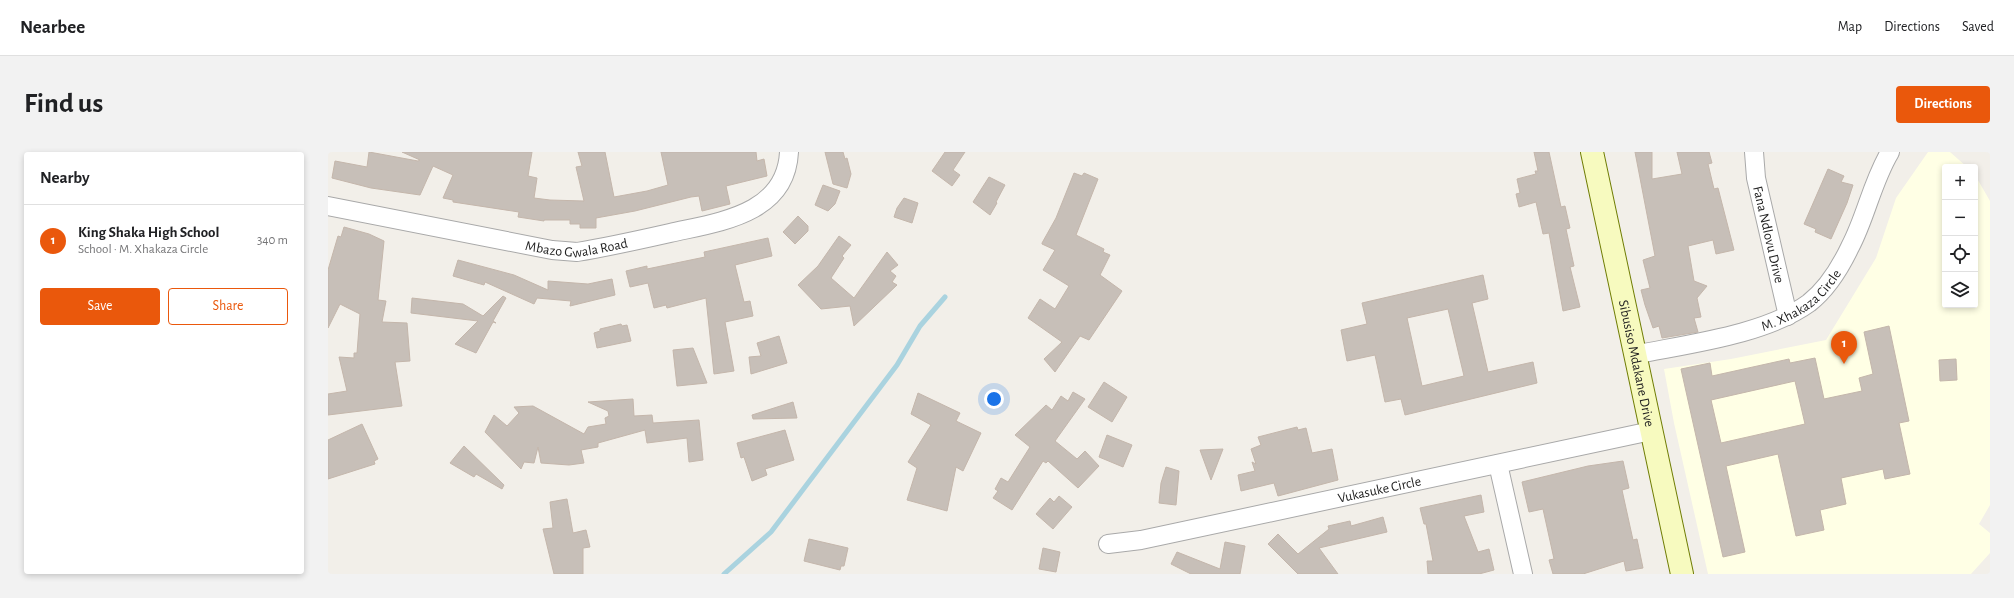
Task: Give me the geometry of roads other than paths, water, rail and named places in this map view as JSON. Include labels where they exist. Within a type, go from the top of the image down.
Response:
[{"type":"street","name":"Mbazo Gwala Road","points":[[328,206],[552,250],[578,252],[735,218],[763,202],[777,189],[788,164],[789,152]]},
{"type":"street","name":"Sibusiso Mdakane Drive","points":[[1592,152],[1634,355],[1682,574]]},
{"type":"street","name":"Fana Ndlovu Drive","points":[[1754,152],[1756,178],[1788,316]]},
{"type":"street","name":"M. Xhakaza Circle","points":[[1634,355],[1746,331],[1788,316],[1809,303],[1838,270],[1852,245],[1872,190],[1890,152]]},
{"type":"street","name":"Vukasuke Circle","points":[[1108,544],[1141,540],[1651,431]]},
{"type":"street","points":[[1498,464],[1523,574]]},
{"type":"waterway","points":[[724,574],[771,532],[897,365],[920,326],[945,297]]},
{"type":"place","name":"King Shaka High School","points":[[1844,364]]}]
